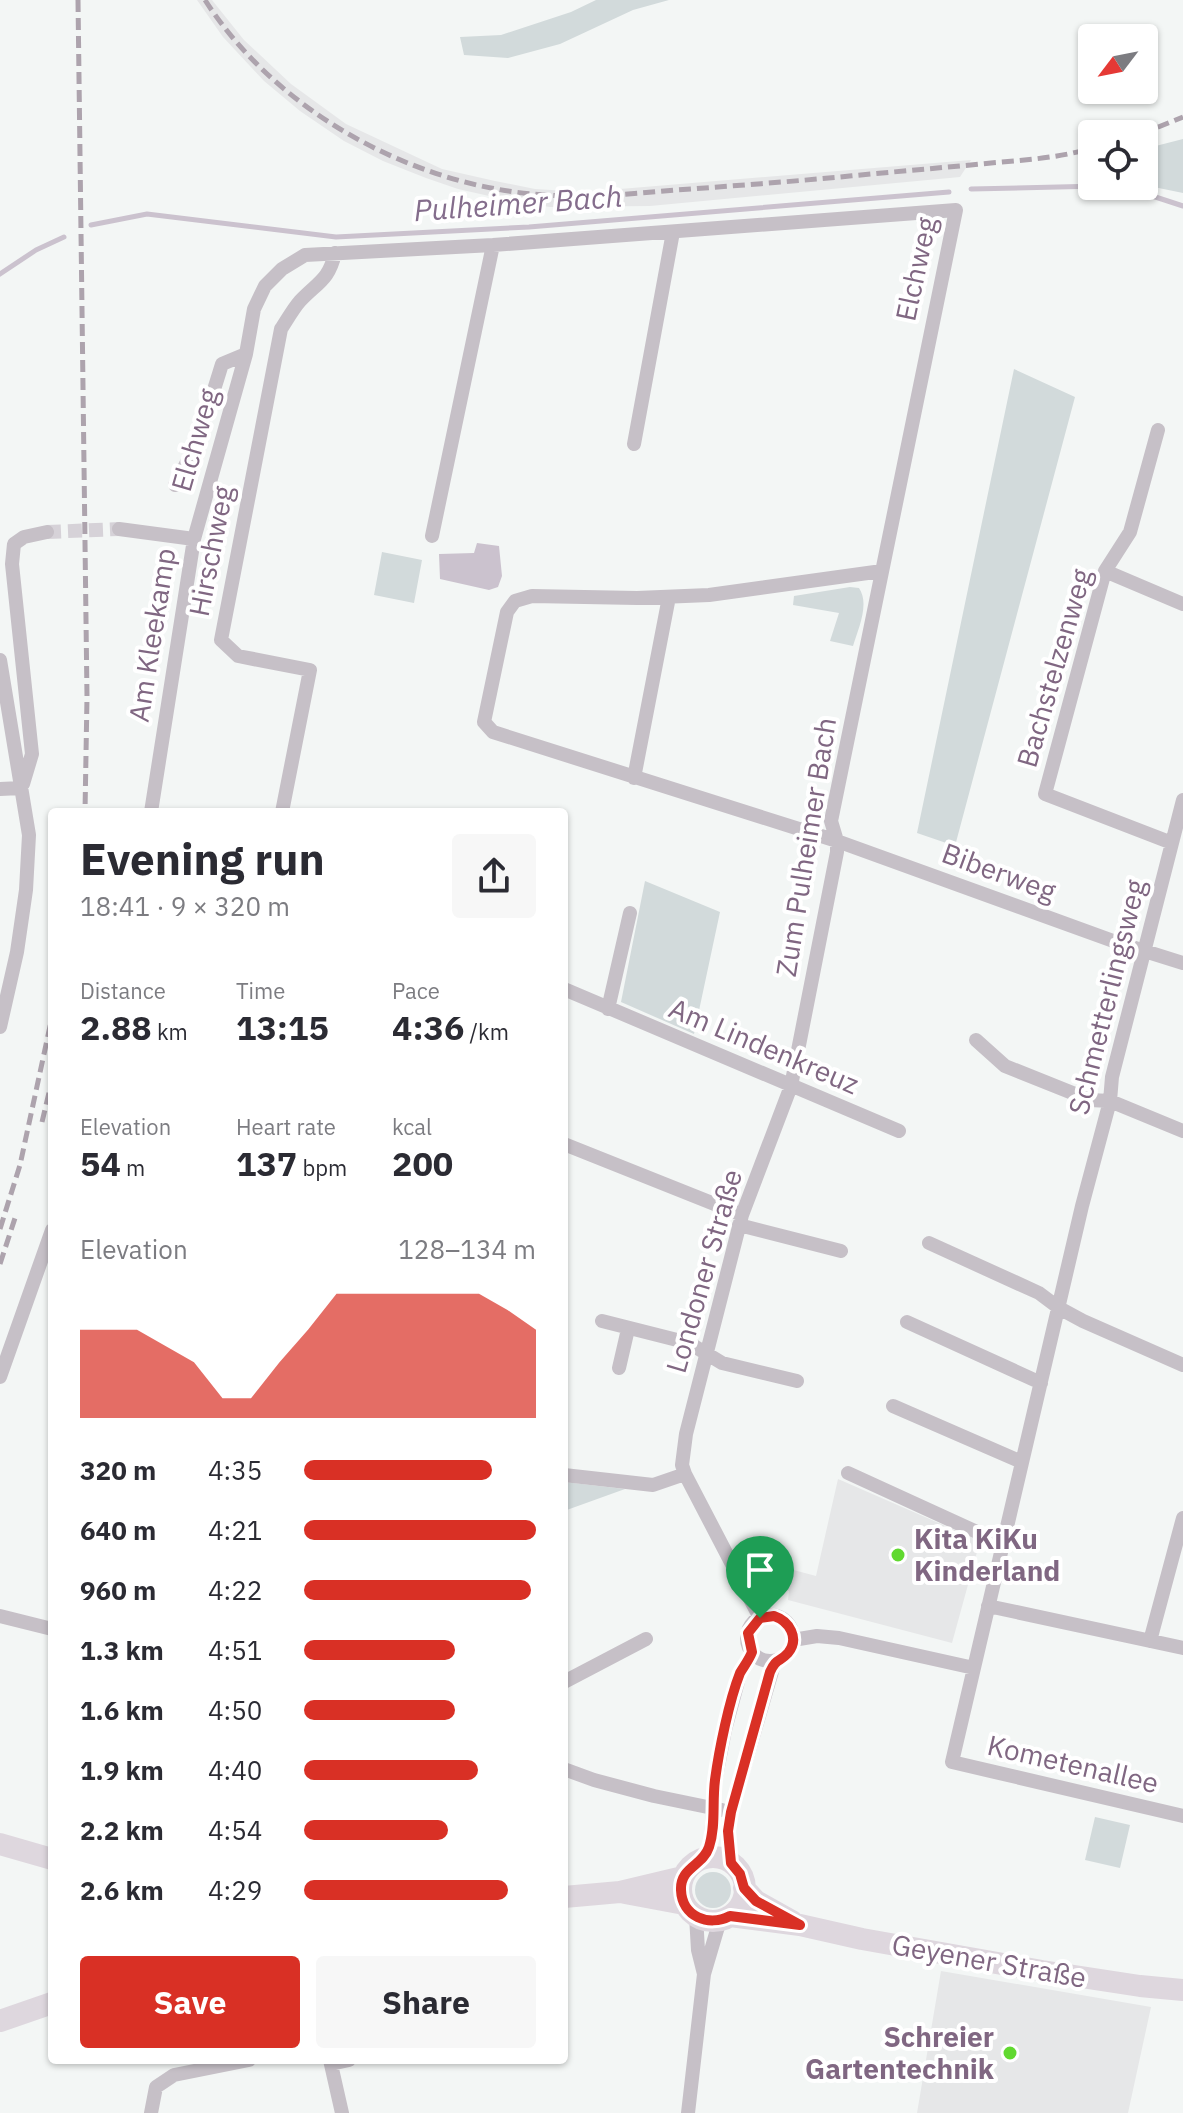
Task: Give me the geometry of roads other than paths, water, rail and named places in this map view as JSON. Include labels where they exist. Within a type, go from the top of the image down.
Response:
[{"type":"street","name":"Elchweg","points":[[194,539],[246,354],[254,309],[265,286],[282,269],[305,255],[493,245],[956,210],[892,522]]},
{"type":"street","points":[[634,444],[673,232]]},
{"type":"street","points":[[432,536],[493,245]]},
{"type":"street","name":"Hirschweg","points":[[283,808],[310,670],[238,656],[221,640],[281,329],[298,302],[325,279],[335,253]]},
{"type":"street","name":"Elchweg","points":[[175,485],[200,431],[222,364],[246,354]]},
{"type":"street","name":"Bachstelzenweg","points":[[1158,430],[1130,532],[1105,571],[1045,794],[1172,843]]},
{"type":"street","name":"Zum Pulheimer Bach","points":[[791,1086],[837,852],[831,821],[892,522]]},
{"type":"street","name":"Am Kleekamp","points":[[119,529],[194,539],[152,808]]},
{"type":"street","points":[[21,788],[32,754],[12,564],[14,544],[24,537],[47,532]]},
{"type":"street","points":[[634,778],[669,597],[709,595],[882,571]]},
{"type":"street","points":[[1105,571],[1183,604]]},
{"type":"street","name":"Biberweg","points":[[669,597],[532,596],[515,601],[507,612],[484,722],[493,732],[837,841],[1116,942],[1183,963]]},
{"type":"street","points":[[0,660],[29,835],[26,890],[17,952],[0,1027]]},
{"type":"street","points":[[0,789],[21,788]]},
{"type":"street","name":"Schmetterlingsweg","points":[[974,1668],[1082,1206],[1110,1101],[1112,1077],[1183,800]]},
{"type":"street","points":[[608,1009],[630,913]]},
{"type":"street","name":"Am Lindenkreuz","points":[[568,991],[899,1131]]},
{"type":"street","points":[[976,1040],[1005,1066],[1090,1100],[1110,1101],[1183,1131]]},
{"type":"street","name":"Londoner Straße","points":[[685,1474],[682,1465],[686,1434],[741,1220],[791,1086]]},
{"type":"street","points":[[568,1146],[741,1220],[841,1251]]},
{"type":"street","points":[[0,1377],[48,1241]]},
{"type":"street","points":[[929,1243],[1039,1293],[1059,1308],[1183,1365]]},
{"type":"street","points":[[602,1321],[689,1343],[722,1363],[797,1381]]},
{"type":"street","points":[[907,1322],[1041,1383]]},
{"type":"street","points":[[619,1368],[628,1329]]},
{"type":"street","points":[[893,1406],[1022,1462]]},
{"type":"street","points":[[848,1473],[1003,1544]]},
{"type":"street","points":[[568,1475],[653,1485],[685,1474],[760,1618]]},
{"type":"street","points":[[1150,1641],[1179,1554],[1183,1518]]},
{"type":"street","points":[[988,1606],[1183,1648]]},
{"type":"street","points":[[0,1616],[48,1628]]},
{"type":"street","points":[[774,1616],[790,1627],[793,1640],[787,1654],[775,1661],[762,1660],[752,1652],[748,1633],[760,1618],[774,1616]]},
{"type":"street","points":[[793,1640],[817,1636],[839,1638],[974,1668]]},
{"type":"street","points":[[568,1680],[646,1639]]},
{"type":"street","points":[[752,1652],[740,1674],[725,1730],[715,1782],[711,1839],[705,1858],[718,1858],[731,1863],[728,1831],[731,1812],[775,1661]]},
{"type":"street","name":"Kometenallee","points":[[974,1668],[952,1762],[1183,1816]]},
{"type":"street","points":[[568,1772],[639,1792],[731,1812]]},
{"type":"street","points":[[0,1844],[48,1858]]},
{"type":"street","name":"Geyener Straße","points":[[568,1897],[620,1892],[683,1877],[688,1868],[705,1858]]},
{"type":"street","name":"Geyener Straße","points":[[731,1863],[740,1874],[744,1888],[756,1901],[800,1925]]},
{"type":"street","points":[[683,1877],[681,1895],[690,1910],[704,1974]]},
{"type":"street","points":[[688,2113],[704,1974],[725,1918],[738,1908],[744,1888]]},
{"type":"street","name":"Geyener Straße","points":[[620,1892],[690,1910],[712,1921],[725,1918],[800,1925],[1027,1968],[1182,1990]]},
{"type":"street","points":[[0,2021],[48,2004]]},
{"type":"street","points":[[151,2113],[156,2087],[174,2075],[229,2064]]},
{"type":"street","points":[[331,2064],[342,2113]]},
{"type":"waterway","name":"Pulheimer Bach","points":[[971,189],[1100,186],[1131,189],[1183,206]]},
{"type":"waterway","name":"Pulheimer Bach","points":[[91,225],[147,214],[336,237],[529,227],[949,192]]},
{"type":"waterway","name":"Pulheimer Bach","points":[[0,274],[36,250],[64,237]]},
{"type":"tunnel","points":[[47,532],[119,529]]},
{"type":"railway","points":[[78,0],[87,697],[85,808]]},
{"type":"railway","points":[[205,0],[234,39],[267,74],[305,106],[391,156],[437,174],[484,187],[550,195],[623,194],[1029,160],[1078,151]]},
{"type":"railway","points":[[1158,127],[1183,117]]},
{"type":"railway","points":[[0,1229],[20,1165],[48,1036]]},
{"type":"railway","points":[[42,1122],[48,1097]]},
{"type":"railway","points":[[0,1264],[16,1215]]},
{"type":"place","name":"Kita KiKu Kinderland","points":[[898,1555]]},
{"type":"place","name":"Schreier Gartentechnik","points":[[1010,2053]]}]
